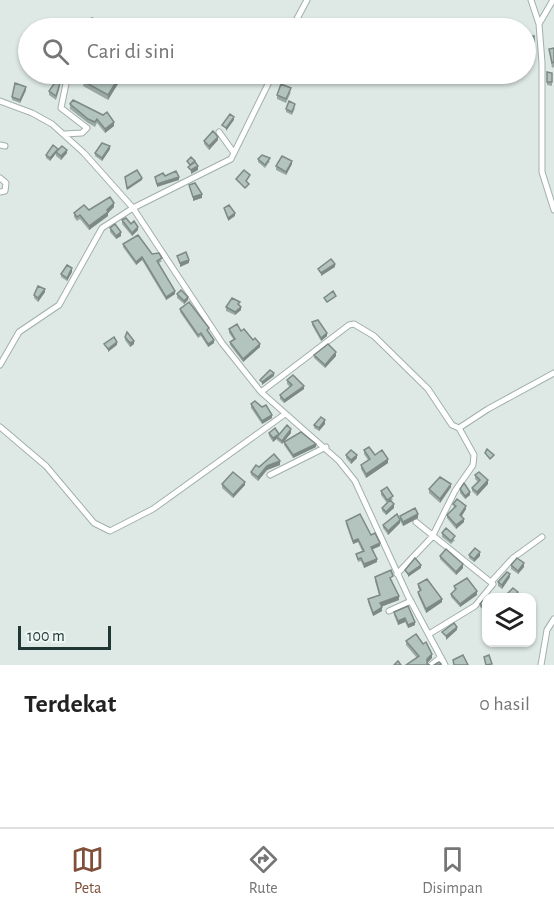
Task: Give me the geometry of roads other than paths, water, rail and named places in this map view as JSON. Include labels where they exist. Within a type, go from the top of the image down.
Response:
[{"type":"street","points":[[297,18],[307,0]]},
{"type":"street","points":[[531,0],[539,24],[542,63],[543,172],[554,210]]},
{"type":"street","points":[[539,24],[553,0]]},
{"type":"street","points":[[65,134],[82,133],[87,128],[61,108],[66,84]]},
{"type":"street","points":[[0,365],[19,332],[59,305],[79,272],[98,232],[134,208],[229,161],[268,84]]},
{"type":"street","points":[[0,101],[32,113],[65,134],[134,208],[222,343],[261,392],[326,447],[355,481],[397,573],[445,665]]},
{"type":"street","points":[[219,132],[234,153]]},
{"type":"street","points":[[0,178],[6,183],[5,191],[0,192]]},
{"type":"street","points":[[261,392],[349,325],[354,324],[374,336],[404,364],[428,389],[453,425],[459,428],[474,455],[474,461],[455,491],[432,537],[397,573]]},
{"type":"street","points":[[459,428],[488,409],[554,373]]},
{"type":"street","points":[[0,428],[46,466],[94,523],[110,531],[153,509],[285,414]]},
{"type":"street","points":[[270,476],[326,447]]},
{"type":"street","points":[[416,522],[491,582]]},
{"type":"street","points":[[429,634],[482,600],[491,588],[491,582],[513,558],[542,537]]},
{"type":"street","points":[[389,610],[411,601]]},
{"type":"street","points":[[541,665],[546,630],[554,618]]},
{"type":"street","points":[[431,665],[441,657]]}]
